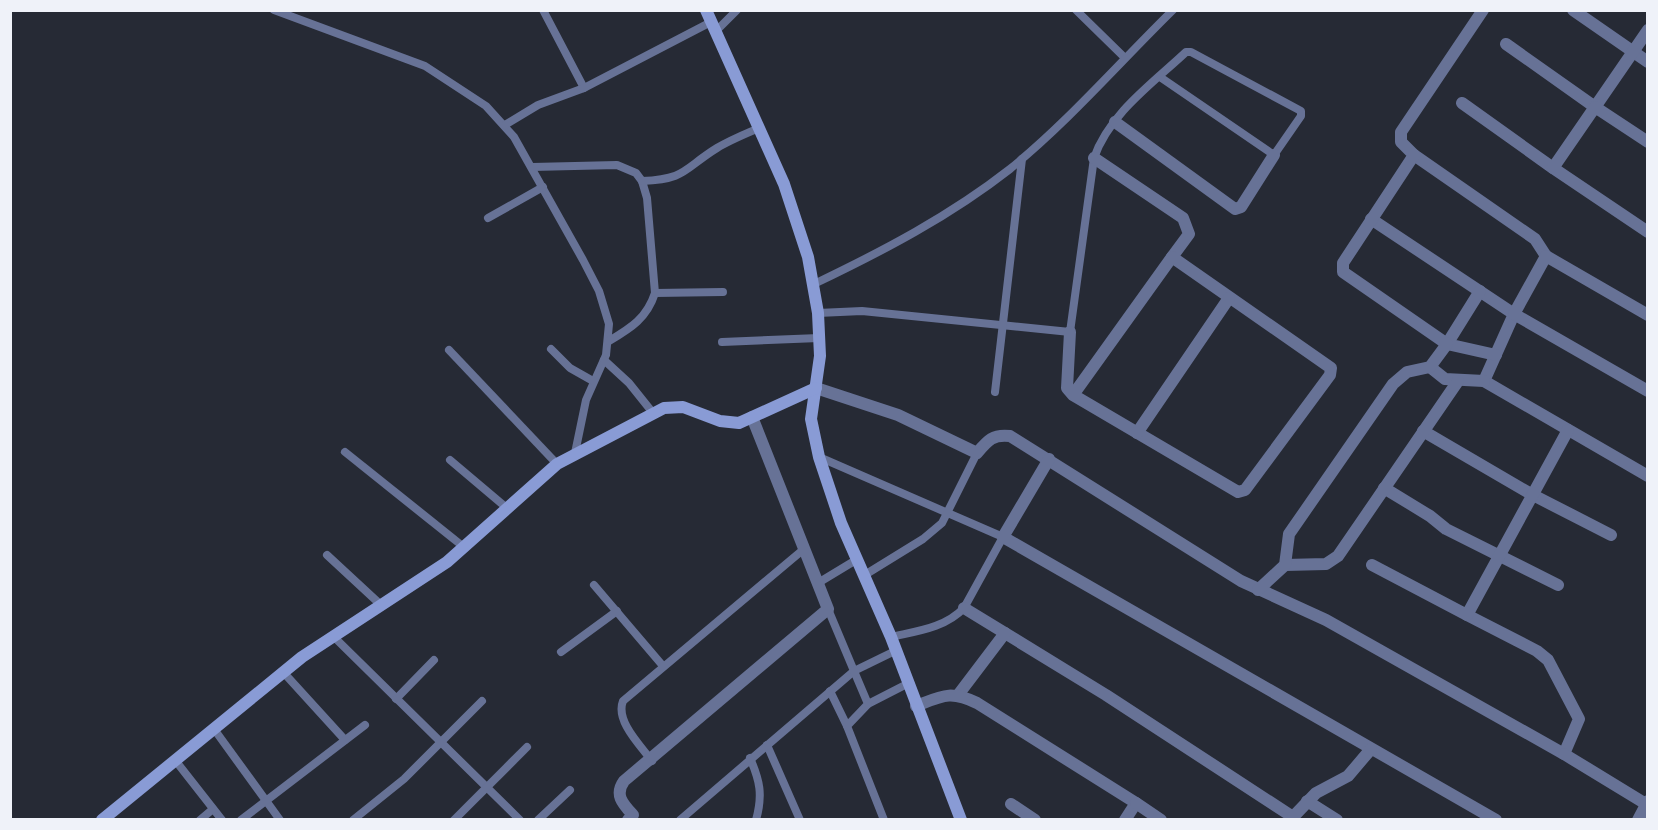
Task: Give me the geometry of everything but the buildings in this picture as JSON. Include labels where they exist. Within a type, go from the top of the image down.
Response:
[{"type":"street","points":[[1483,10],[1401,132],[1401,142],[1414,155],[1535,239],[1546,256],[1647,315]]},
{"type":"street","points":[[1573,10],[1647,62]]},
{"type":"street","points":[[711,22],[784,184],[814,284],[819,338],[816,387],[811,419],[819,457],[856,560],[891,637],[907,684],[961,819]]},
{"type":"street","points":[[1552,168],[1647,30]]},
{"type":"street","points":[[1506,44],[1647,142]]},
{"type":"street","points":[[1462,103],[1552,168],[1647,232]]},
{"type":"street","points":[[1115,122],[1235,209],[1241,207],[1274,155]]},
{"type":"street","points":[[1414,155],[1343,263],[1343,272],[1447,344],[1496,355]]},
{"type":"street","points":[[1073,395],[1189,234],[1184,218],[1094,158]]},
{"type":"street","points":[[1371,219],[1514,314],[1647,391]]},
{"type":"street","points":[[1484,381],[1514,314],[1546,256]]},
{"type":"street","points":[[1070,332],[1067,388],[1073,395],[1238,492],[1245,490],[1330,375],[1331,368],[1172,257]]},
{"type":"street","points":[[1258,590],[1285,565],[1289,534],[1393,384],[1407,372],[1430,367],[1480,291]]},
{"type":"street","points":[[1137,432],[1229,298]]},
{"type":"street","points":[[1430,367],[1445,379],[1484,381],[1647,476]]},
{"type":"street","points":[[1285,565],[1326,564],[1338,556],[1458,381]]},
{"type":"street","points":[[102,819],[333,636],[429,576],[465,548],[557,465],[575,453],[653,413],[673,406],[731,423],[752,417],[816,387],[898,414],[977,453],[990,438],[999,435],[1010,436],[1258,590],[1326,620],[1647,803],[1638,819]]},
{"type":"street","points":[[632,818],[619,796],[619,789],[828,609],[752,417]]},
{"type":"street","points":[[1467,615],[1531,494],[1568,430]]},
{"type":"street","points":[[1423,431],[1531,494],[1611,535]]},
{"type":"street","points":[[1049,459],[1003,537],[1496,819]]},
{"type":"street","points":[[1384,488],[1430,516],[1446,529],[1558,585]]},
{"type":"street","points":[[1372,565],[1537,651],[1548,660],[1579,719],[1564,754]]},
{"type":"street","points":[[964,608],[1292,818],[1316,793],[1348,776],[1371,749]]},
{"type":"street","points":[[958,694],[1005,633]]},
{"type":"street","points":[[916,706],[948,694],[958,694],[977,703],[1161,819]]},
{"type":"street","points":[[1307,801],[1337,819]]},
{"type":"street","points":[[1125,819],[1137,803]]},
{"type":"street","points":[[1011,804],[1035,819]]},
{"type":"lane","points":[[274,10],[424,66],[464,90],[505,125],[532,167],[599,291],[609,324],[609,341],[604,360],[592,381],[575,453]]},
{"type":"lane","points":[[543,10],[584,88]]},
{"type":"lane","points":[[505,125],[538,105],[584,88],[737,10]]},
{"type":"lane","points":[[1076,10],[1124,57]]},
{"type":"lane","points":[[814,284],[886,249],[948,213],[1022,159],[1173,10]]},
{"type":"lane","points":[[818,313],[862,311],[1070,332],[1094,158],[1100,140],[1115,122],[1160,77],[1186,52],[1191,52],[1301,111],[1301,116],[1274,155],[1160,77]]},
{"type":"lane","points":[[642,181],[673,178],[685,173],[719,146],[759,128]]},
{"type":"lane","points":[[995,392],[1022,159]]},
{"type":"lane","points":[[532,167],[617,165],[636,173],[642,181],[650,218],[655,293],[651,305],[639,322],[609,341]]},
{"type":"lane","points":[[488,218],[543,187]]},
{"type":"lane","points":[[655,293],[723,292]]},
{"type":"lane","points":[[722,342],[819,338]]},
{"type":"lane","points":[[551,349],[570,368],[592,381]]},
{"type":"lane","points":[[449,350],[557,465]]},
{"type":"lane","points":[[604,360],[629,383],[653,413]]},
{"type":"lane","points":[[345,452],[465,548]]},
{"type":"lane","points":[[863,576],[923,539],[942,523],[977,453]]},
{"type":"lane","points":[[819,457],[1003,537],[964,608],[946,623],[891,637]]},
{"type":"lane","points":[[450,460],[508,509]]},
{"type":"lane","points":[[652,761],[625,722],[621,706],[627,696],[804,549]]},
{"type":"lane","points":[[327,555],[381,605]]},
{"type":"lane","points":[[818,583],[856,560]]},
{"type":"lane","points":[[594,585],[663,666]]},
{"type":"lane","points":[[828,609],[868,704]]},
{"type":"lane","points":[[561,652],[617,611]]},
{"type":"lane","points":[[333,636],[484,787],[520,819]]},
{"type":"lane","points":[[680,819],[854,671],[896,651]]},
{"type":"lane","points":[[396,699],[434,660]]},
{"type":"lane","points":[[284,673],[345,740]]},
{"type":"lane","points":[[847,726],[868,704],[907,684]]},
{"type":"lane","points":[[830,691],[847,726],[884,819]]},
{"type":"lane","points":[[353,819],[404,779],[482,700]]},
{"type":"lane","points":[[241,819],[365,725]]},
{"type":"lane","points":[[214,729],[280,819]]},
{"type":"lane","points":[[767,745],[800,819]]},
{"type":"lane","points":[[454,819],[527,747]]},
{"type":"lane","points":[[750,758],[762,788],[756,819]]},
{"type":"lane","points":[[175,760],[222,819]]},
{"type":"lane","points":[[538,819],[570,789]]},
{"type":"lane","points":[[200,819],[213,808]]}]
